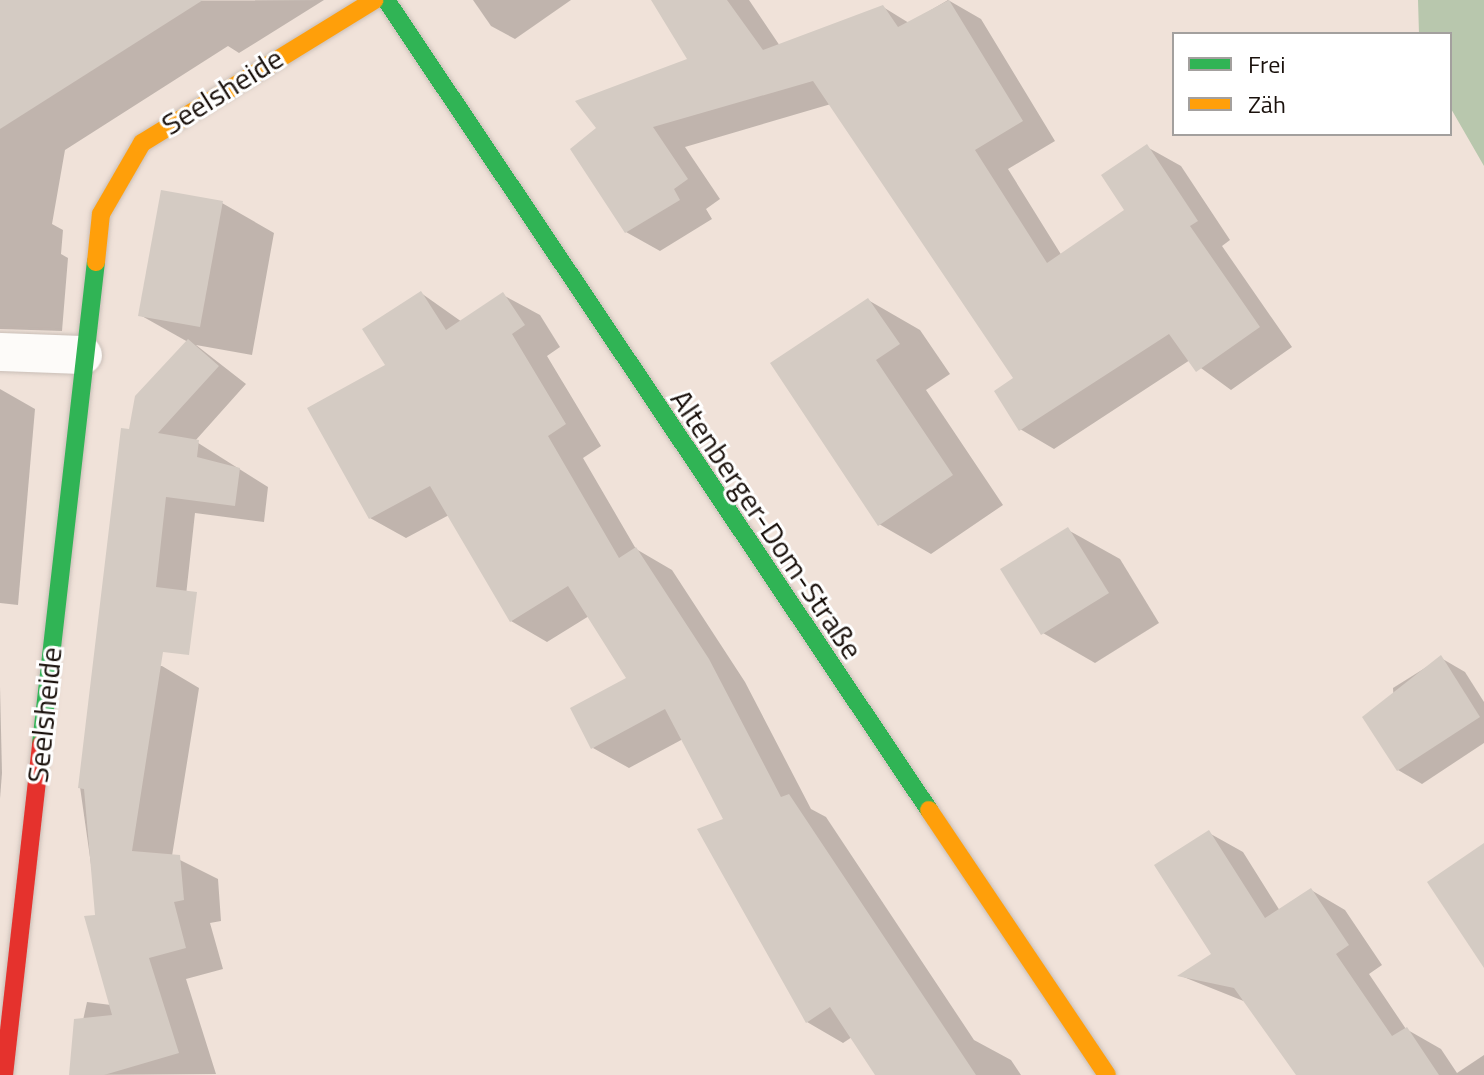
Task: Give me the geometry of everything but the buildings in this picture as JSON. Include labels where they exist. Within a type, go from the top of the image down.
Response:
[{"type":"main road","name":"Seelsheide","points":[[4,1075],[101,214],[142,143],[374,0]]},
{"type":"main road","name":"Altenberger-Dom-Straße","points":[[386,0],[1107,1075]]},
{"type":"street","points":[[0,352],[83,355]]},
{"type":"green space","points":[[1418,0],[1484,0],[1484,166],[1452,110],[1452,32],[1419,32]]},
{"type":"traffic: fast","points":[[386,0],[929,810]]},
{"type":"traffic: fast","points":[[41,744],[96,262]]},
{"type":"traffic: slow","points":[[96,262],[101,214],[142,143],[374,0]]},
{"type":"traffic: slow","points":[[929,810],[1107,1075]]},
{"type":"traffic: jam","points":[[4,1075],[41,744]]}]
